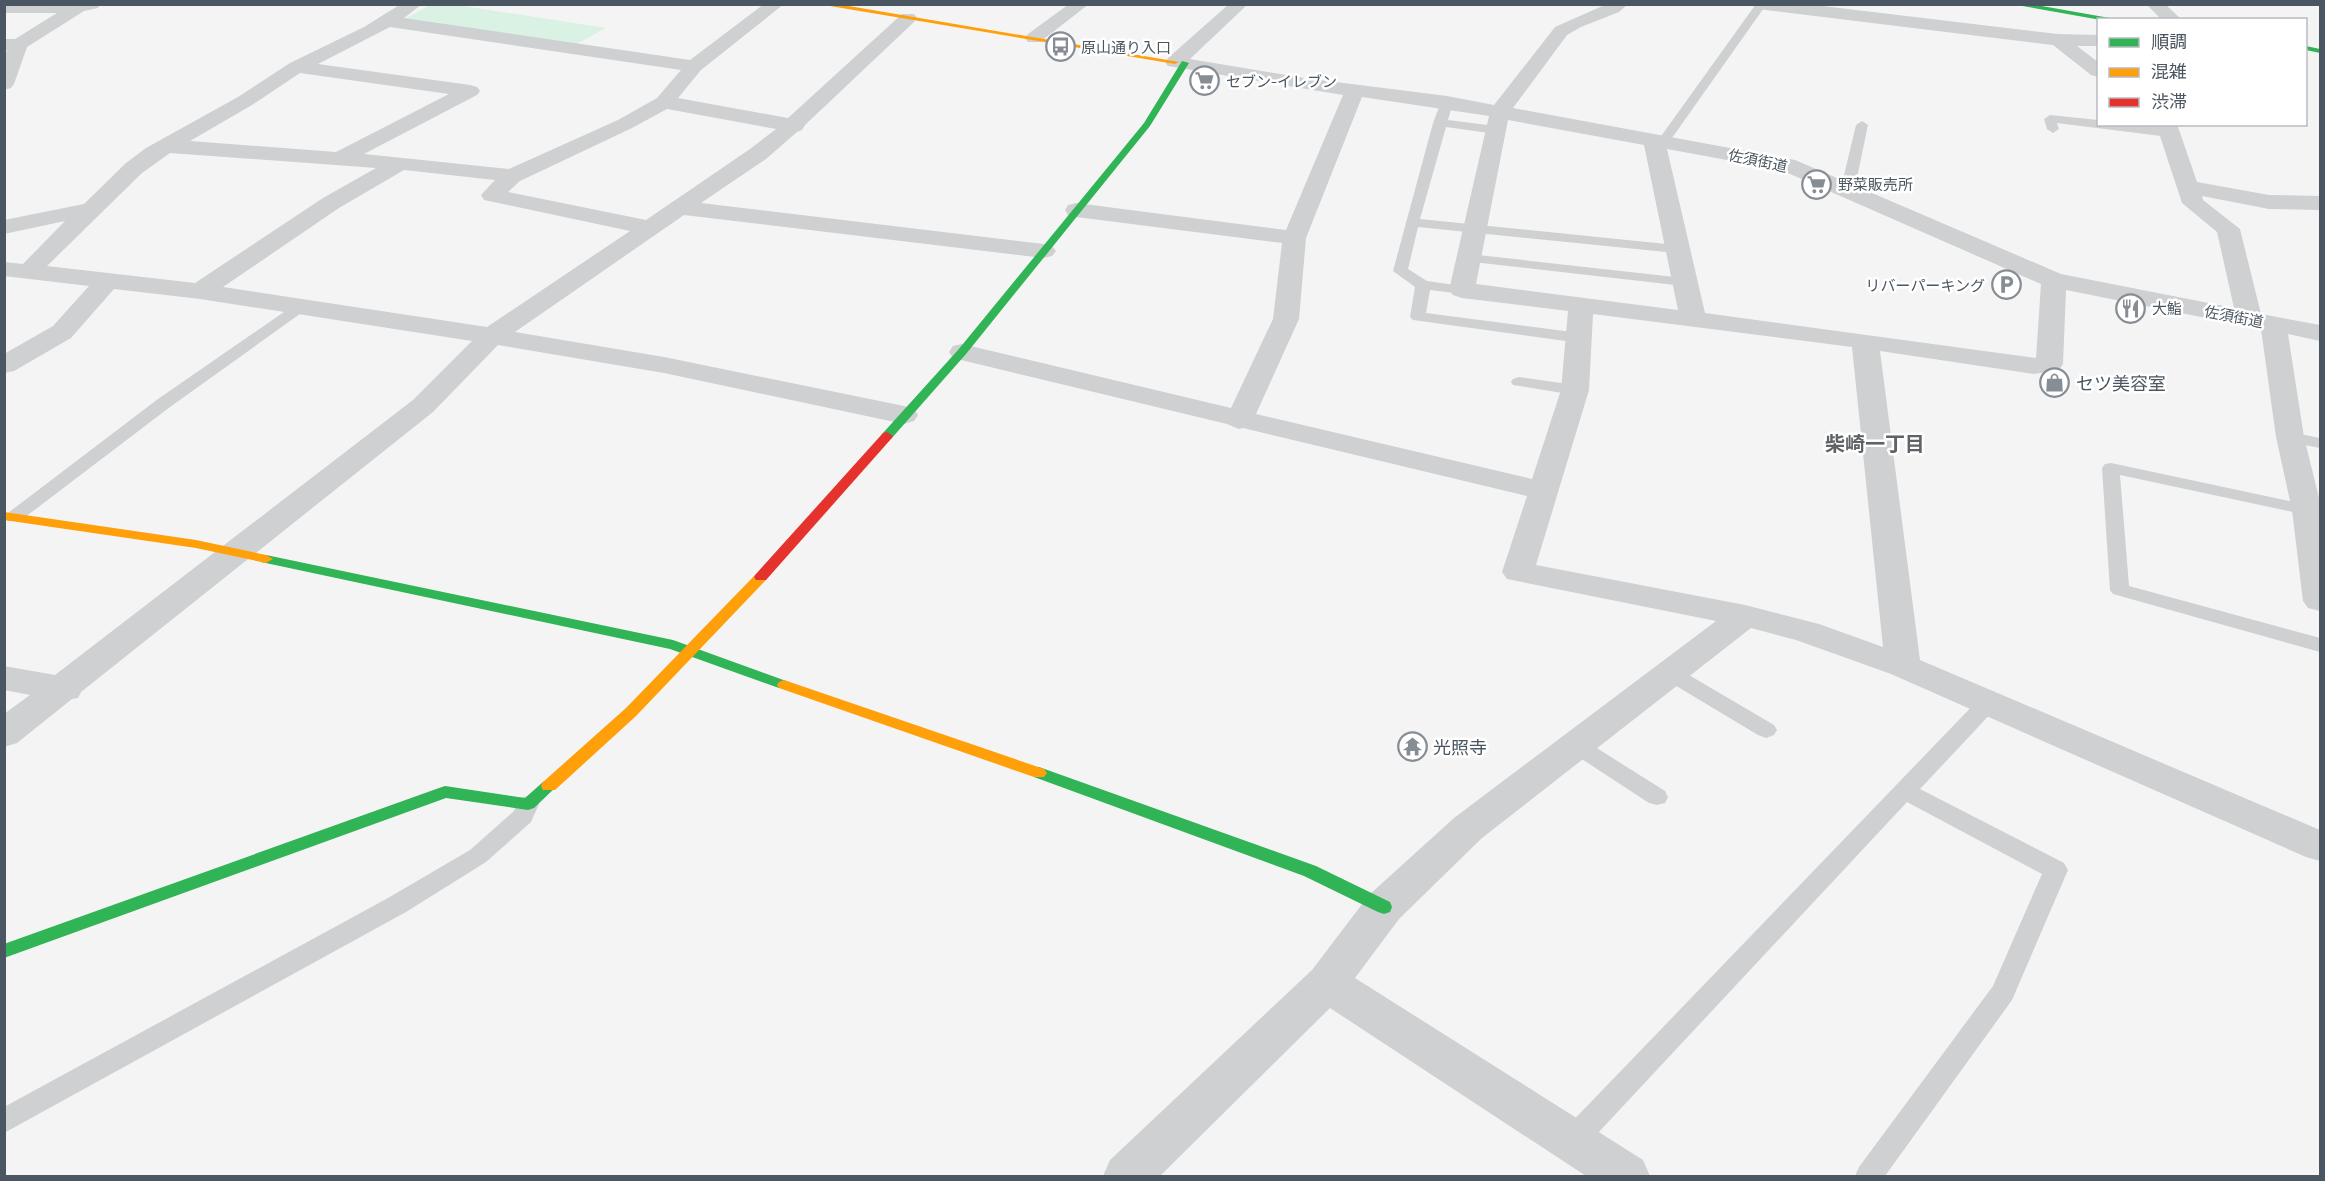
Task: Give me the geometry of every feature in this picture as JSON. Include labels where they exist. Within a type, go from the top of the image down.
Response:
[{"type":"street","points":[[17,270],[91,209],[134,168],[297,67],[387,21],[414,4]]},
{"type":"street","points":[[650,228],[492,195],[512,176],[625,124],[664,102],[694,66],[776,4]]},
{"type":"street","points":[[821,4],[901,13],[1180,63]]},
{"type":"street","points":[[1034,38],[1082,4]]},
{"type":"street","points":[[4,951],[445,792],[528,804],[631,712],[740,600],[962,352],[1147,124],[1180,63],[1240,4]]},
{"type":"street","points":[[1620,4],[1608,13],[1568,26],[1562,31],[1498,121],[1462,290],[1693,318],[2034,366],[2049,364],[2054,280]]},
{"type":"street","points":[[2014,4],[2105,18]]},
{"type":"street","points":[[2154,4],[2171,18]]},
{"type":"street","points":[[1760,5],[2058,40],[2097,41]]},
{"type":"street","points":[[4,8],[85,6]]},
{"type":"street","points":[[4,84],[12,44],[85,6]]},
{"type":"street","points":[[1996,12],[2015,34]]},
{"type":"street","points":[[4,734],[65,689],[423,406],[492,336],[681,208],[795,126],[847,77],[901,13]]},
{"type":"street","points":[[387,21],[694,66]]},
{"type":"street","points":[[2058,40],[2097,70]]},
{"type":"street","name":"佐須街道","points":[[1180,63],[1447,102],[1498,121],[1658,141],[1787,165],[2054,280],[2320,333]]},
{"type":"street","points":[[297,67],[470,91],[340,158]]},
{"type":"street","points":[[1239,420],[1286,319],[1294,238],[1355,90]]},
{"type":"street","points":[[664,102],[795,126]]},
{"type":"street","points":[[2168,129],[2193,203],[2228,229],[2262,322],[2290,437],[2312,511],[2320,601]]},
{"type":"street","points":[[1658,141],[1676,249],[1693,318]]},
{"type":"street","points":[[167,146],[340,158],[512,176]]},
{"type":"street","points":[[200,291],[331,203],[399,164]]},
{"type":"street","points":[[2189,187],[2269,202],[2320,203]]},
{"type":"street","points":[[681,208],[1044,251]]},
{"type":"street","points":[[4,227],[91,209]]},
{"type":"street","points":[[1076,210],[1294,238]]},
{"type":"street","points":[[17,270],[200,291],[664,364],[904,415]]},
{"type":"street","points":[[4,365],[62,332],[106,282]]},
{"type":"street","points":[[1581,305],[1575,390],[1518,572],[1745,616],[1807,632],[1903,666],[2320,846]]},
{"type":"street","points":[[1865,341],[1903,666]]},
{"type":"street","points":[[962,352],[1239,420],[1545,490]]},
{"type":"street","points":[[9,516],[186,542],[673,645],[1031,770],[1310,872],[1384,906]]},
{"type":"street","points":[[1127,1176],[1327,984],[1384,906],[1468,828],[1745,616]]},
{"type":"street","points":[[4,678],[65,689]]},
{"type":"street","points":[[1327,984],[1626,1176]]},
{"type":"lane","points":[[1658,141],[1760,5]]},
{"type":"lane","points":[[1447,102],[1439,123],[1400,271],[1423,285],[1462,290]]},
{"type":"lane","points":[[2053,129],[2050,119],[2097,124]]},
{"type":"lane","points":[[1439,123],[1498,121]]},
{"type":"lane","points":[[1847,192],[1862,125]]},
{"type":"lane","points":[[2127,126],[2168,129]]},
{"type":"lane","points":[[1412,222],[1676,249]]},
{"type":"lane","points":[[1469,258],[1684,282]]},
{"type":"lane","points":[[1423,285],[1418,317],[1580,338]]},
{"type":"lane","points":[[9,516],[299,308]]},
{"type":"lane","points":[[1519,382],[1575,390]]},
{"type":"lane","points":[[2290,437],[2320,443]]},
{"type":"lane","points":[[2312,511],[2110,468],[2120,590],[2320,645]]},
{"type":"lane","points":[[1670,673],[1766,730]]},
{"type":"lane","points":[[1573,1140],[1988,703]]},
{"type":"lane","points":[[1576,745],[1657,797]]},
{"type":"lane","points":[[1869,1176],[2003,992],[2056,870],[1903,790]]},
{"type":"lane","points":[[4,1121],[397,905],[478,856],[523,816],[528,804]]},
{"type":"green space","points":[[430,5],[457,5],[606,28],[575,45],[405,19]]},
{"type":"traffic: fast","points":[[2014,4],[2105,18]]},
{"type":"traffic: fast","points":[[2307,48],[2320,51]]},
{"type":"traffic: fast","points":[[887,436],[962,352],[1147,124],[1185,63]]},
{"type":"traffic: fast","points":[[266,559],[673,645],[784,685]]},
{"type":"traffic: fast","points":[[1039,773],[1310,871],[1384,907]]},
{"type":"traffic: fast","points":[[4,951],[445,792],[528,804],[549,786]]},
{"type":"traffic: slow","points":[[821,4],[1175,62]]},
{"type":"traffic: slow","points":[[4,516],[196,544],[266,559]]},
{"type":"traffic: slow","points":[[549,786],[631,712],[761,577]]},
{"type":"traffic: slow","points":[[784,685],[1039,773]]},
{"type":"traffic: jam","points":[[761,577],[887,436]]},
{"type":"place","name":"原山通り入口","points":[[1060,47]]},
{"type":"place","name":"セブン-イレブン","points":[[1205,81]]},
{"type":"place","name":"野菜販売所","points":[[1817,184]]},
{"type":"place","name":"リバーパーキング","points":[[2006,285]]},
{"type":"place","name":"大鮨","points":[[2131,308]]},
{"type":"place","name":"セツ美容室","points":[[2055,383]]},
{"type":"place","name":"光照寺","points":[[1412,747]]},
{"type":"district","name":"柴崎一丁目","points":[[1875,443]]}]
